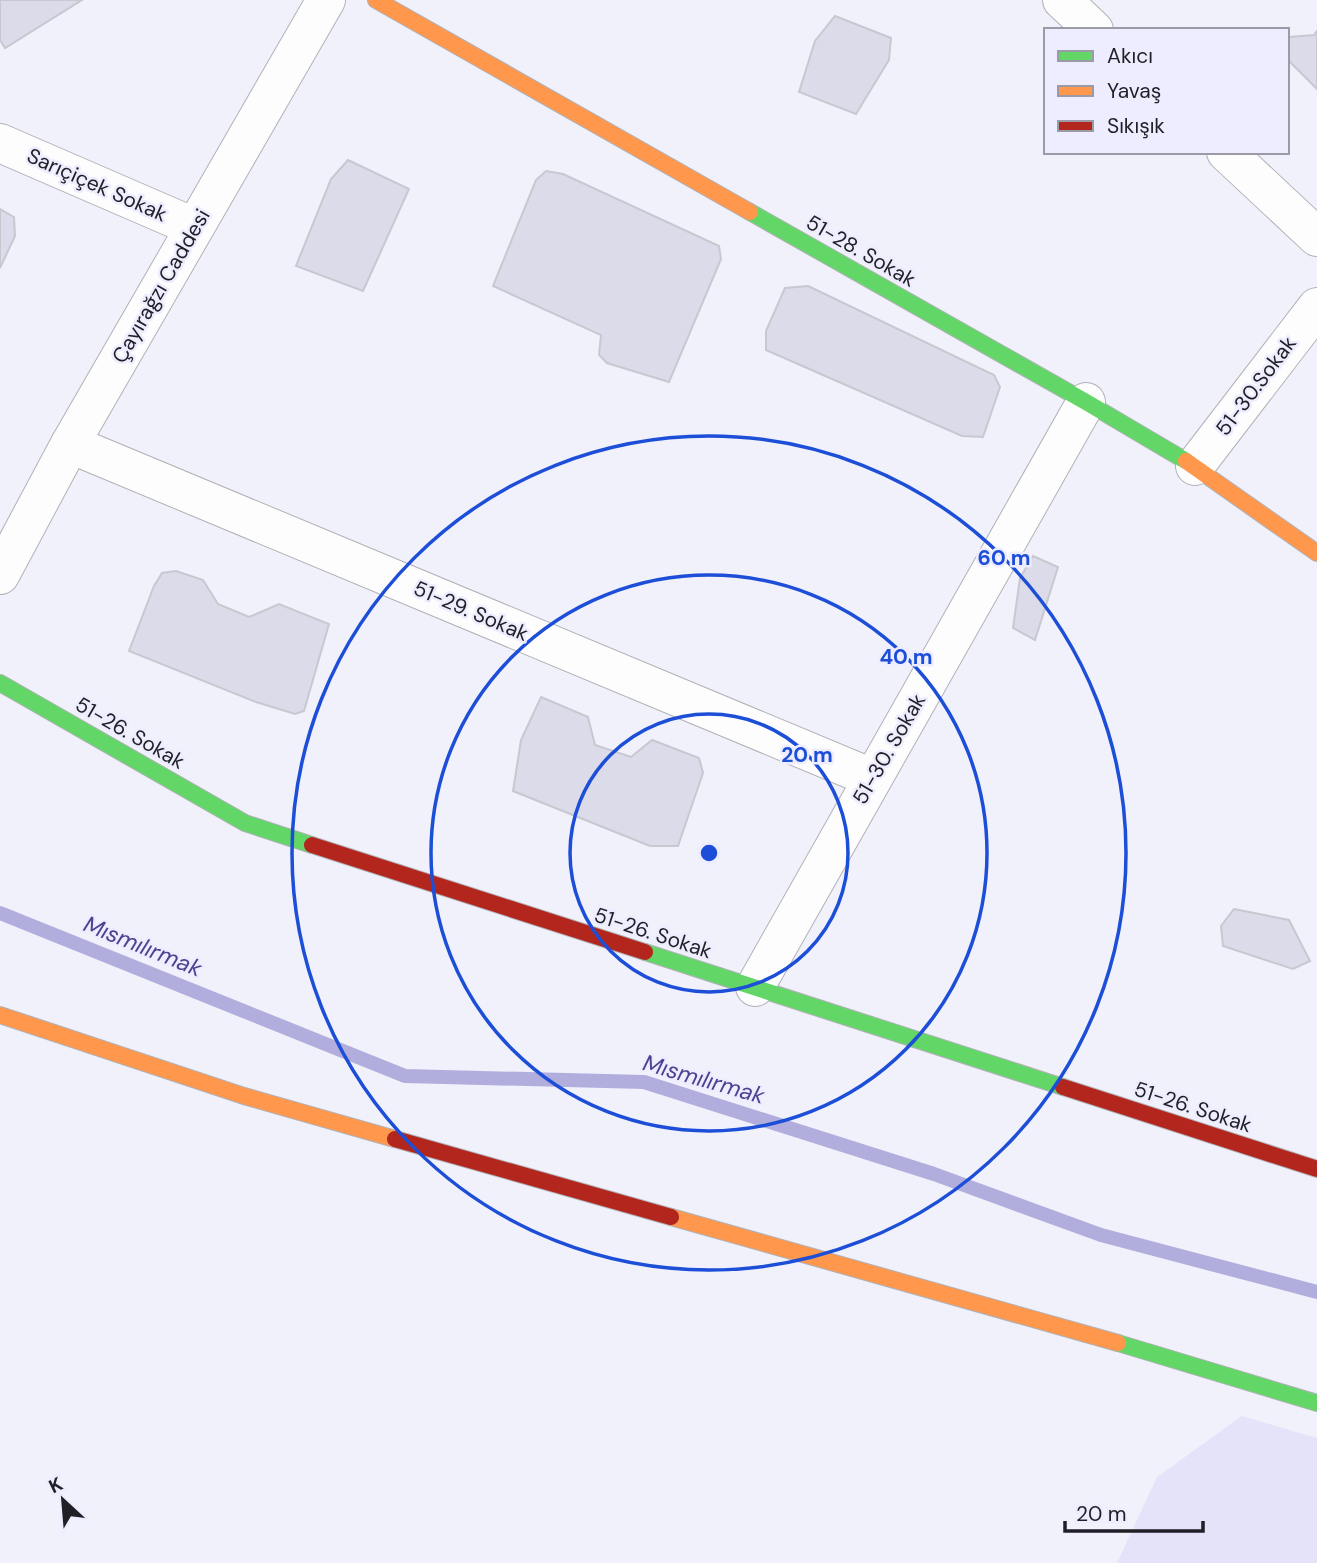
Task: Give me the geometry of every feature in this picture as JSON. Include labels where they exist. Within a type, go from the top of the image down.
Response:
[{"type":"street","name":"Çayırağzı Caddesi","points":[[0,575],[70,444],[326,0]]},
{"type":"street","name":"51-28. Sokak","points":[[376,0],[1195,466],[1317,553]]},
{"type":"street","points":[[1062,0],[1092,28]]},
{"type":"street","name":"Sarıçiçek Sokak","points":[[0,143],[194,228]]},
{"type":"street","points":[[1228,154],[1317,237]]},
{"type":"street","name":"51-30.Sokak","points":[[1195,466],[1317,307]]},
{"type":"street","name":"51-30. Sokak","points":[[755,987],[1086,402]]},
{"type":"street","name":"51-29. Sokak","points":[[70,444],[872,778]]},
{"type":"street","name":"51-26. Sokak","points":[[0,683],[245,823],[1317,1169]]},
{"type":"street","points":[[0,1015],[244,1096],[1136,1348],[1317,1403]]},
{"type":"shaded area","points":[[1242,1416],[1317,1438],[1317,1563],[1117,1563],[1157,1477]]},
{"type":"building","points":[[0,0],[82,0],[5,48],[0,40]]},
{"type":"building","points":[[835,16],[891,38],[889,60],[856,114],[799,92],[815,41]]},
{"type":"building","points":[[1317,31],[1317,89],[1289,61],[1289,38],[1314,35]]},
{"type":"building","points":[[348,160],[409,189],[363,291],[296,266],[331,179]]},
{"type":"building","points":[[546,171],[563,174],[719,246],[721,259],[669,382],[607,363],[599,355],[601,335],[493,286],[536,180]]},
{"type":"building","points":[[0,209],[14,217],[15,236],[0,268]]},
{"type":"building","points":[[808,286],[994,375],[1000,387],[983,437],[962,436],[766,350],[766,331],[785,288]]},
{"type":"building","points":[[1033,556],[1058,567],[1035,640],[1013,628],[1020,578]]},
{"type":"building","points":[[176,571],[203,580],[218,604],[249,617],[279,604],[329,624],[304,711],[295,714],[256,702],[129,651],[154,586],[162,573]]},
{"type":"building","points":[[541,697],[588,717],[595,745],[631,757],[652,740],[699,758],[703,773],[678,846],[650,846],[513,791],[521,740]]},
{"type":"building","points":[[1234,909],[1289,920],[1310,961],[1293,969],[1223,946],[1221,926]]},
{"type":"waterway","name":"Mısmılırmak","points":[[0,913],[405,1076],[644,1082],[934,1174],[1101,1235],[1317,1292]]},
{"type":"traffic: fast","points":[[750,212],[1186,461]]},
{"type":"traffic: fast","points":[[0,683],[245,823],[312,845]]},
{"type":"traffic: fast","points":[[645,952],[1063,1087]]},
{"type":"traffic: fast","points":[[1118,1343],[1317,1403]]},
{"type":"traffic: slow","points":[[376,0],[750,212]]},
{"type":"traffic: slow","points":[[1186,461],[1317,553]]},
{"type":"traffic: slow","points":[[0,1015],[244,1096],[395,1139]]},
{"type":"traffic: slow","points":[[671,1217],[1118,1343]]},
{"type":"traffic: jam","points":[[312,845],[645,952]]},
{"type":"traffic: jam","points":[[1063,1087],[1317,1169]]},
{"type":"traffic: jam","points":[[395,1139],[671,1217]]}]
